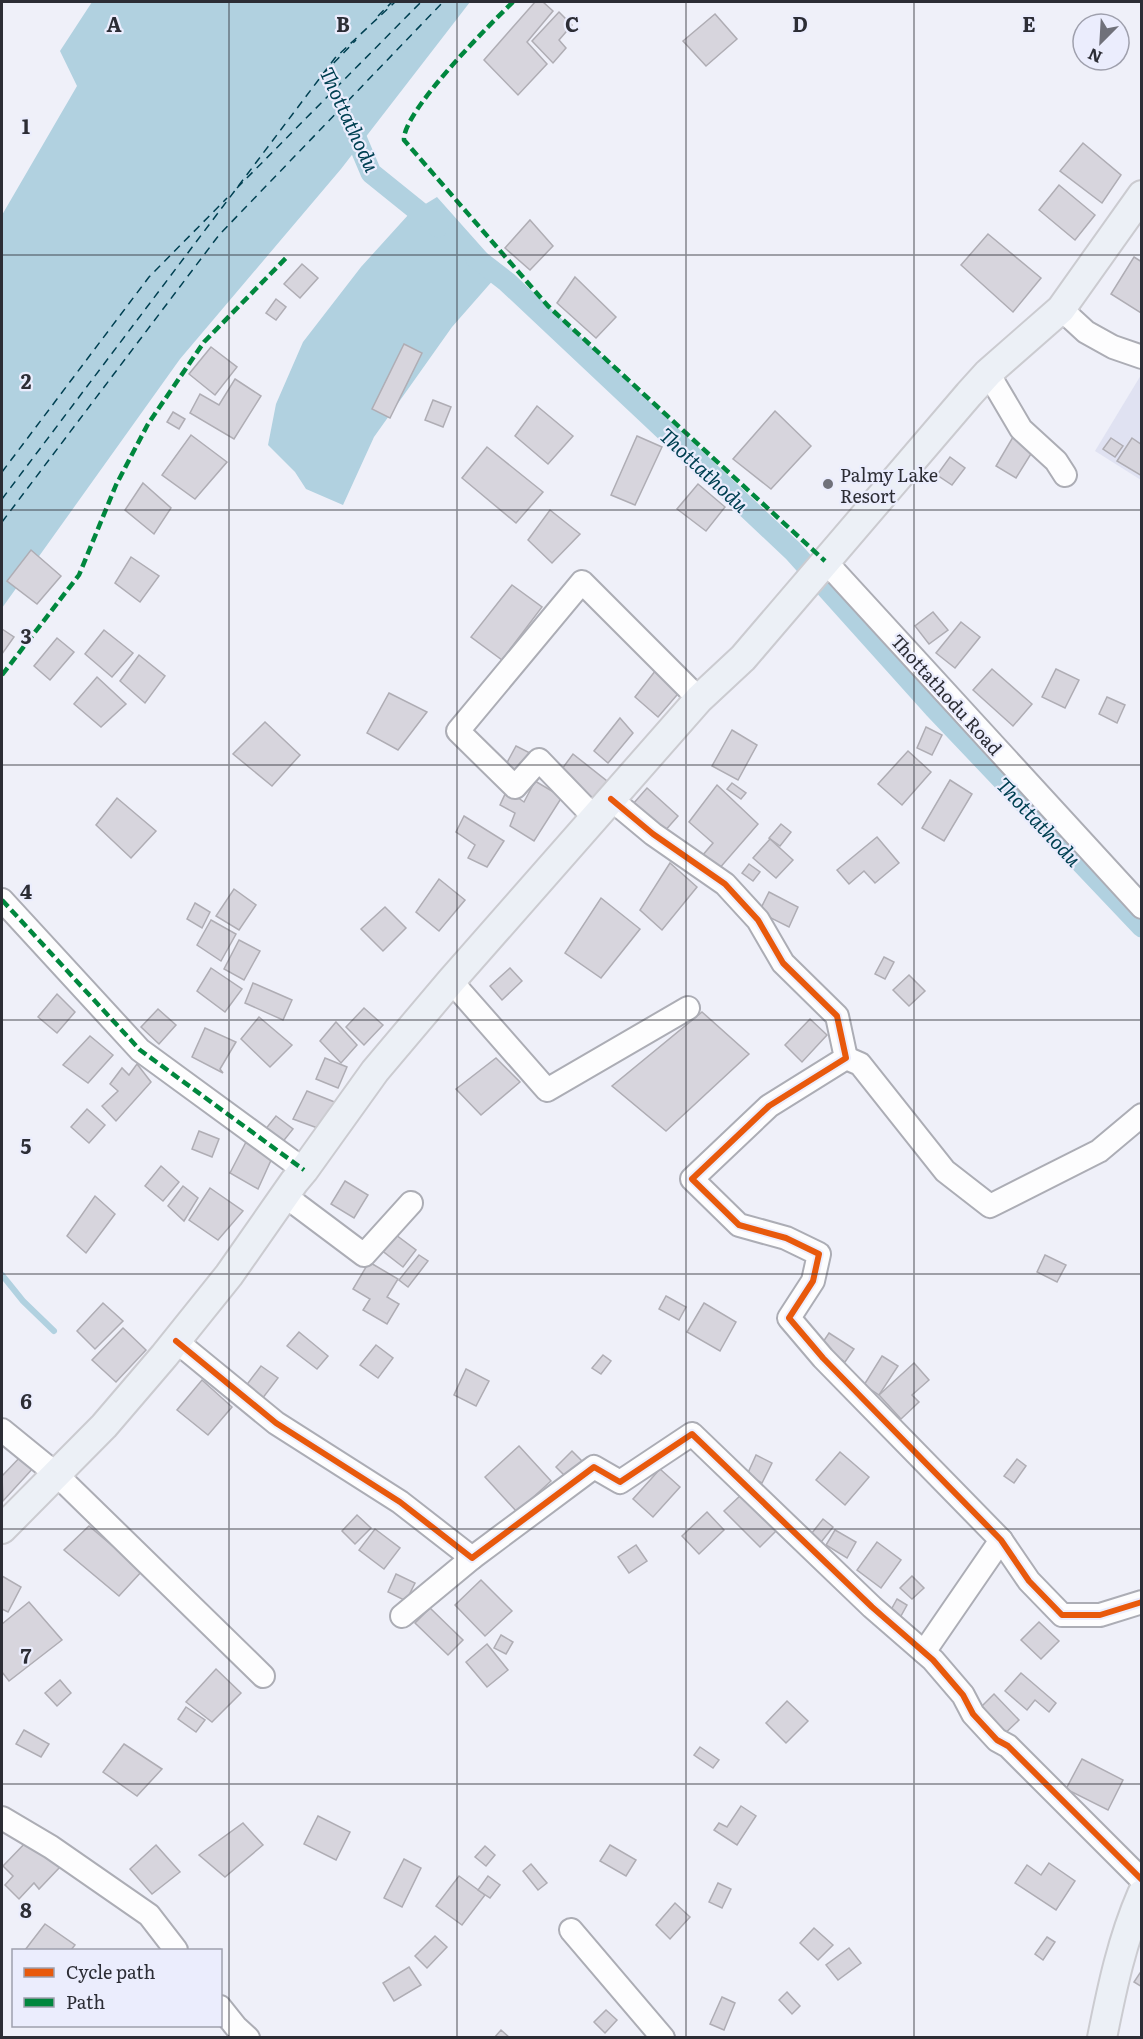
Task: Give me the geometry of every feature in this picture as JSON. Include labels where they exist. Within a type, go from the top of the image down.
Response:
[{"type":"main road","points":[[3,1526],[104,1426],[176,1341],[229,1275],[284,1195],[375,1071],[451,981],[699,699],[743,658],[988,373],[1061,309],[1142,195]]},
{"type":"main road","points":[[1102,2037],[1118,1961],[1129,1923],[1142,1894]]},
{"type":"street","points":[[1061,309],[1086,332],[1113,347],[1142,357]]},
{"type":"street","points":[[988,373],[1021,429],[1056,461],[1065,475]]},
{"type":"street","name":"Thottathodu Road","points":[[818,570],[1142,907]]},
{"type":"street","points":[[699,699],[582,582],[458,731],[515,787],[539,760],[603,809],[653,834],[725,884],[758,920],[783,963],[837,1016],[846,1058]]},
{"type":"street","points":[[2,900],[140,1050],[304,1170]]},
{"type":"street","points":[[451,981],[547,1090],[688,1008]]},
{"type":"street","points":[[846,1058],[860,1064],[945,1171],[990,1206],[1099,1150],[1142,1115]]},
{"type":"street","points":[[846,1058],[769,1106],[692,1179],[739,1225],[786,1238],[819,1254],[813,1281],[789,1318],[823,1358],[1001,1540],[1029,1581],[1062,1615],[1100,1615],[1142,1602]]},
{"type":"street","points":[[284,1195],[364,1255],[411,1203]]},
{"type":"street","points":[[176,1341],[276,1423],[400,1502],[472,1558]]},
{"type":"street","points":[[2,1431],[56,1474],[263,1676]]},
{"type":"street","points":[[402,1616],[472,1558],[594,1467],[620,1482],[692,1434],[872,1607],[924,1652],[963,1695],[973,1714],[997,1740],[1008,1746],[1142,1880]]},
{"type":"street","points":[[924,1652],[1001,1540]]},
{"type":"street","points":[[2,1818],[51,1847],[149,1915],[175,1949]]},
{"type":"street","points":[[571,1930],[663,2037]]},
{"type":"street","points":[[222,2010],[237,2034]]},
{"type":"shaded area","points":[[1141,375],[1141,480],[1095,451]]},
{"type":"water","points":[[92,2],[470,2],[341,169],[180,359],[2,608],[2,215],[77,86],[60,51]]},
{"type":"water","points":[[437,197],[502,270],[452,327],[374,437],[343,505],[306,489],[295,472],[268,445],[276,404],[303,342],[361,267],[409,214]]},
{"type":"building","points":[[535,2],[543,2],[553,11],[527,42],[547,64],[518,95],[484,60]]},
{"type":"building","points":[[559,12],[572,25],[559,40],[566,48],[553,63],[532,41]]},
{"type":"building","points":[[715,14],[737,39],[706,66],[683,41]]},
{"type":"building","points":[[1083,143],[1121,175],[1102,203],[1060,171]]},
{"type":"building","points":[[1059,185],[1095,215],[1075,240],[1039,210]]},
{"type":"building","points":[[530,220],[553,246],[530,270],[505,248]]},
{"type":"building","points":[[988,234],[1041,278],[1013,312],[961,265]]},
{"type":"building","points":[[1134,257],[1142,262],[1141,313],[1111,294]]},
{"type":"building","points":[[302,264],[318,278],[300,298],[284,284]]},
{"type":"building","points":[[575,277],[616,317],[596,338],[557,303]]},
{"type":"building","points":[[276,299],[286,307],[276,320],[266,313]]},
{"type":"building","points":[[404,344],[422,353],[390,418],[372,409]]},
{"type":"building","points":[[211,347],[237,367],[215,395],[189,374]]},
{"type":"building","points":[[235,379],[261,396],[234,439],[190,413],[200,394],[219,405]]},
{"type":"building","points":[[433,400],[451,407],[443,427],[425,420]]},
{"type":"building","points":[[537,406],[573,436],[548,464],[515,436]]},
{"type":"building","points":[[775,411],[811,446],[771,489],[733,459]]},
{"type":"building","points":[[173,412],[185,419],[179,429],[167,422]]},
{"type":"building","points":[[191,435],[227,462],[195,499],[162,475]]},
{"type":"building","points":[[637,436],[662,447],[635,505],[611,495]]},
{"type":"building","points":[[1013,437],[1034,449],[1016,478],[996,466]]},
{"type":"building","points":[[1111,438],[1123,446],[1115,457],[1103,449]]},
{"type":"building","points":[[1132,438],[1142,445],[1142,476],[1117,461]]},
{"type":"building","points":[[487,447],[543,492],[516,523],[462,478]]},
{"type":"building","points":[[950,457],[965,468],[952,485],[937,475]]},
{"type":"building","points":[[143,483],[171,508],[154,534],[125,510]]},
{"type":"building","points":[[698,484],[725,507],[706,531],[677,509]]},
{"type":"building","points":[[550,510],[580,534],[552,563],[528,540]]},
{"type":"building","points":[[31,550],[61,576],[37,604],[7,581]]},
{"type":"building","points":[[131,557],[159,576],[140,602],[115,583]]},
{"type":"building","points":[[512,585],[542,607],[502,660],[471,637]]},
{"type":"building","points":[[933,612],[948,630],[929,644],[915,626]]},
{"type":"building","points":[[961,622],[980,637],[955,668],[936,653]]},
{"type":"building","points":[[2,629],[14,637],[2,654]]},
{"type":"building","points":[[104,630],[133,653],[112,677],[85,654]]},
{"type":"building","points":[[57,638],[74,652],[50,680],[34,666]]},
{"type":"building","points":[[139,655],[165,676],[145,703],[120,681]]},
{"type":"building","points":[[659,666],[683,688],[658,717],[635,697]]},
{"type":"building","points":[[992,669],[1032,704],[1013,726],[973,690]]},
{"type":"building","points":[[1056,669],[1079,680],[1065,708],[1042,697]]},
{"type":"building","points":[[97,677],[126,704],[101,727],[74,704]]},
{"type":"building","points":[[389,693],[427,712],[398,750],[367,733]]},
{"type":"building","points":[[1107,697],[1125,705],[1117,723],[1099,714]]},
{"type":"building","points":[[620,718],[633,733],[608,763],[594,751]]},
{"type":"building","points":[[265,722],[300,755],[272,786],[233,754]]},
{"type":"building","points":[[926,727],[942,735],[932,755],[917,748]]},
{"type":"building","points":[[732,730],[757,745],[738,780],[712,766]]},
{"type":"building","points":[[516,746],[532,754],[520,778],[503,770]]},
{"type":"building","points":[[908,751],[931,772],[902,805],[878,784]]},
{"type":"building","points":[[573,754],[612,785],[598,803],[559,773]]},
{"type":"building","points":[[950,780],[972,794],[944,841],[922,828]]},
{"type":"building","points":[[535,781],[562,797],[534,841],[510,826],[515,813],[500,805],[507,790],[524,802]]},
{"type":"building","points":[[732,783],[746,793],[741,799],[727,789]]},
{"type":"building","points":[[717,785],[758,824],[718,870],[702,856],[713,843],[689,822]]},
{"type":"building","points":[[647,788],[678,816],[664,832],[633,804]]},
{"type":"building","points":[[117,798],[156,831],[131,858],[96,825]]},
{"type":"building","points":[[464,816],[504,841],[487,867],[468,858],[475,845],[456,832]]},
{"type":"building","points":[[781,824],[791,832],[780,846],[769,838]]},
{"type":"building","points":[[877,837],[899,863],[875,883],[864,871],[849,884],[837,870]]},
{"type":"building","points":[[770,839],[793,860],[776,878],[753,858]]},
{"type":"building","points":[[670,863],[697,887],[662,930],[640,910]]},
{"type":"building","points":[[749,864],[760,872],[753,881],[742,873]]},
{"type":"building","points":[[439,879],[465,900],[439,931],[416,912]]},
{"type":"building","points":[[234,889],[256,905],[239,930],[216,916]]},
{"type":"building","points":[[769,892],[798,907],[789,927],[759,912]]},
{"type":"building","points":[[601,898],[640,929],[601,978],[565,953]]},
{"type":"building","points":[[195,903],[210,912],[202,928],[187,919]]},
{"type":"building","points":[[385,907],[406,928],[383,951],[361,929]]},
{"type":"building","points":[[211,920],[236,934],[221,961],[197,945]]},
{"type":"building","points":[[239,940],[260,951],[244,980],[224,969]]},
{"type":"building","points":[[884,957],[894,962],[885,979],[875,974]]},
{"type":"building","points":[[211,968],[242,989],[225,1012],[197,991]]},
{"type":"building","points":[[510,968],[522,981],[502,1000],[490,986]]},
{"type":"building","points":[[909,975],[925,991],[909,1006],[893,990]]},
{"type":"building","points":[[253,983],[292,1000],[283,1020],[245,1003]]},
{"type":"building","points":[[57,994],[75,1012],[57,1033],[38,1017]]},
{"type":"building","points":[[364,1008],[383,1025],[364,1045],[346,1027]]},
{"type":"building","points":[[158,1009],[176,1025],[159,1044],[141,1027]]},
{"type":"building","points":[[702,1012],[749,1054],[666,1131],[612,1086]]},
{"type":"building","points":[[259,1017],[292,1045],[270,1067],[241,1039]]},
{"type":"building","points":[[810,1019],[827,1035],[802,1062],[785,1045]]},
{"type":"building","points":[[336,1022],[357,1045],[341,1063],[320,1041]]},
{"type":"building","points":[[205,1028],[236,1042],[220,1069],[223,1073],[192,1057]]},
{"type":"building","points":[[90,1036],[113,1055],[88,1083],[63,1065]]},
{"type":"building","points":[[325,1058],[347,1067],[338,1088],[316,1079]]},
{"type":"building","points":[[496,1058],[520,1082],[481,1115],[456,1089]]},
{"type":"building","points":[[137,1064],[151,1082],[116,1121],[102,1106],[118,1091],[110,1084],[122,1068],[129,1075]]},
{"type":"building","points":[[307,1091],[337,1103],[323,1130],[293,1119]]},
{"type":"building","points":[[87,1109],[105,1125],[89,1143],[71,1127]]},
{"type":"building","points":[[276,1116],[293,1129],[281,1144],[264,1131]]},
{"type":"building","points":[[199,1131],[219,1139],[212,1157],[192,1149]]},
{"type":"building","points":[[246,1142],[272,1158],[258,1189],[230,1173]]},
{"type":"building","points":[[161,1166],[179,1182],[163,1201],[145,1186]]},
{"type":"building","points":[[345,1181],[368,1195],[354,1218],[331,1204]]},
{"type":"building","points":[[183,1186],[198,1198],[184,1221],[168,1206]]},
{"type":"building","points":[[210,1188],[243,1211],[218,1240],[189,1220]]},
{"type":"building","points":[[95,1196],[115,1214],[86,1253],[67,1236]]},
{"type":"building","points":[[392,1232],[416,1250],[403,1267],[380,1249]]},
{"type":"building","points":[[419,1255],[428,1261],[408,1287],[399,1280]]},
{"type":"building","points":[[1045,1255],[1066,1265],[1057,1282],[1037,1272]]},
{"type":"building","points":[[369,1262],[398,1279],[387,1297],[399,1304],[387,1324],[363,1310],[370,1299],[353,1289]]},
{"type":"building","points":[[666,1296],[686,1307],[679,1320],[659,1309]]},
{"type":"building","points":[[103,1303],[123,1321],[95,1349],[77,1331]]},
{"type":"building","points":[[704,1303],[736,1322],[720,1351],[687,1332]]},
{"type":"building","points":[[123,1328],[146,1350],[116,1382],[92,1360]]},
{"type":"building","points":[[299,1332],[328,1356],[317,1369],[287,1346]]},
{"type":"building","points":[[829,1333],[854,1349],[845,1362],[821,1345]]},
{"type":"building","points":[[376,1345],[393,1358],[378,1378],[360,1365]]},
{"type":"building","points":[[603,1355],[611,1361],[601,1374],[592,1368]]},
{"type":"building","points":[[882,1356],[898,1366],[879,1395],[864,1385]]},
{"type":"building","points":[[914,1363],[929,1380],[912,1395],[919,1402],[901,1419],[879,1395]]},
{"type":"building","points":[[261,1366],[278,1378],[262,1399],[245,1387]]},
{"type":"building","points":[[466,1369],[489,1381],[476,1406],[454,1395]]},
{"type":"building","points":[[202,1380],[232,1407],[208,1435],[177,1410]]},
{"type":"building","points":[[519,1446],[551,1481],[517,1512],[485,1477]]},
{"type":"building","points":[[572,1451],[582,1461],[566,1477],[556,1467]]},
{"type":"building","points":[[840,1452],[869,1477],[845,1505],[816,1480]]},
{"type":"building","points":[[23,1454],[35,1466],[3,1501],[2,1476]]},
{"type":"building","points":[[756,1455],[772,1463],[762,1483],[747,1475]]},
{"type":"building","points":[[1017,1459],[1026,1466],[1014,1483],[1004,1476]]},
{"type":"building","points":[[660,1469],[680,1487],[653,1517],[633,1499]]},
{"type":"building","points":[[742,1494],[778,1529],[760,1547],[724,1511]]},
{"type":"building","points":[[707,1512],[724,1530],[699,1554],[682,1536]]},
{"type":"building","points":[[357,1515],[371,1528],[355,1544],[342,1531]]},
{"type":"building","points":[[823,1519],[833,1527],[818,1546],[808,1538]]},
{"type":"building","points":[[89,1526],[142,1571],[119,1596],[64,1550]]},
{"type":"building","points":[[375,1529],[400,1548],[384,1569],[359,1550]]},
{"type":"building","points":[[835,1530],[856,1542],[847,1558],[826,1545]]},
{"type":"building","points":[[877,1542],[901,1560],[881,1588],[857,1570]]},
{"type":"building","points":[[636,1545],[647,1561],[629,1573],[618,1557]]},
{"type":"building","points":[[396,1574],[415,1583],[406,1601],[388,1592]]},
{"type":"building","points":[[2,1576],[21,1587],[8,1612],[2,1609]]},
{"type":"building","points":[[912,1576],[924,1588],[912,1599],[900,1588]]},
{"type":"building","points":[[481,1580],[512,1611],[485,1636],[455,1605]]},
{"type":"building","points":[[897,1599],[907,1605],[896,1625],[886,1619]]},
{"type":"building","points":[[29,1602],[62,1640],[9,1681],[2,1672],[2,1624]]},
{"type":"building","points":[[430,1608],[463,1640],[448,1655],[415,1623]]},
{"type":"building","points":[[1039,1622],[1059,1641],[1041,1659],[1021,1640]]},
{"type":"building","points":[[501,1635],[513,1642],[506,1654],[494,1648]]},
{"type":"building","points":[[487,1644],[508,1670],[487,1687],[466,1662]]},
{"type":"building","points":[[216,1669],[241,1693],[212,1722],[186,1702]]},
{"type":"building","points":[[1021,1673],[1056,1703],[1049,1712],[1035,1700],[1027,1710],[1005,1691]]},
{"type":"building","points":[[60,1680],[71,1693],[57,1706],[45,1693]]},
{"type":"building","points":[[994,1694],[1019,1720],[999,1739],[975,1713]]},
{"type":"building","points":[[787,1701],[808,1721],[786,1743],[766,1723]]},
{"type":"building","points":[[186,1707],[205,1720],[196,1732],[178,1719]]},
{"type":"building","points":[[24,1730],[49,1744],[41,1757],[16,1744]]},
{"type":"building","points":[[124,1744],[162,1769],[137,1796],[103,1772]]},
{"type":"building","points":[[700,1747],[719,1760],[713,1768],[694,1755]]},
{"type":"building","points":[[1082,1759],[1123,1780],[1108,1810],[1066,1789]]},
{"type":"building","points":[[741,1806],[756,1816],[737,1845],[714,1830],[719,1823],[727,1827]]},
{"type":"building","points":[[318,1816],[350,1832],[336,1860],[304,1844]]},
{"type":"building","points":[[243,1823],[263,1845],[225,1877],[199,1855]]},
{"type":"building","points":[[30,1838],[60,1867],[39,1889],[34,1883],[19,1899],[5,1885],[13,1876],[3,1866]]},
{"type":"building","points":[[156,1845],[180,1872],[152,1894],[130,1869]]},
{"type":"building","points":[[610,1845],[636,1860],[626,1876],[600,1861]]},
{"type":"building","points":[[485,1846],[495,1855],[486,1866],[475,1857]]},
{"type":"building","points":[[404,1859],[421,1868],[402,1907],[384,1898]]},
{"type":"building","points":[[1049,1863],[1075,1881],[1056,1910],[1015,1883],[1027,1865],[1041,1875]]},
{"type":"building","points":[[531,1864],[547,1883],[538,1890],[523,1871]]},
{"type":"building","points":[[459,1876],[485,1895],[462,1925],[436,1906]]},
{"type":"building","points":[[488,1876],[500,1885],[490,1898],[478,1890]]},
{"type":"building","points":[[718,1883],[731,1889],[722,1908],[709,1902]]},
{"type":"building","points":[[675,1903],[690,1917],[670,1939],[656,1925]]},
{"type":"building","points":[[45,1924],[75,1945],[72,1949],[26,1949]]},
{"type":"building","points":[[814,1928],[833,1945],[818,1960],[800,1943]]},
{"type":"building","points":[[435,1936],[447,1947],[427,1968],[415,1956]]},
{"type":"building","points":[[1047,1937],[1055,1942],[1043,1960],[1035,1954]]},
{"type":"building","points":[[849,1948],[861,1963],[838,1980],[826,1965]]},
{"type":"building","points":[[409,1967],[421,1985],[394,2001],[383,1983]]},
{"type":"building","points":[[1142,1970],[1142,1987],[1134,1982]]},
{"type":"building","points":[[787,1992],[800,2006],[792,2014],[779,2000]]},
{"type":"building","points":[[722,1997],[735,2003],[724,2030],[710,2024]]},
{"type":"building","points":[[606,2010],[617,2020],[605,2033],[594,2022]]},
{"type":"building","points":[[501,2030],[510,2038],[494,2038]]},
{"type":"waterway","name":"Thottathodu","points":[[349,121],[371,173],[438,227]]},
{"type":"waterway","name":"Thottathodu","points":[[476,258],[507,282],[793,551],[934,708],[1142,927]]},
{"type":"waterway","points":[[2,1275],[23,1301],[54,1331]]},
{"type":"ferry route","points":[[378,16],[392,2]]},
{"type":"ferry route","points":[[2,499],[335,58],[395,2]]},
{"type":"ferry route","points":[[237,188],[421,2]]},
{"type":"ferry route","points":[[2,522],[219,235],[443,2]]},
{"type":"ferry route","points":[[324,73],[356,40]]},
{"type":"ferry route","points":[[2,472],[149,277],[227,198]]},
{"type":"marked path","points":[[513,2],[468,48],[432,90],[407,127],[404,140],[548,306],[825,561]]},
{"type":"marked path","points":[[2,675],[79,575],[116,485],[148,424],[204,342],[287,257]]},
{"type":"marked path","points":[[2,900],[140,1050],[304,1170]]},
{"type":"cycle path","points":[[611,799],[653,834],[725,884],[758,920],[783,963],[837,1016],[846,1058],[769,1106],[692,1179],[739,1225],[786,1238],[819,1254],[813,1281],[789,1318],[823,1358],[1001,1540],[1029,1581],[1062,1615],[1100,1615],[1142,1602]]},
{"type":"cycle path","points":[[176,1341],[276,1423],[400,1502],[472,1558],[594,1467],[620,1482],[692,1434],[872,1607],[933,1660],[963,1695],[973,1714],[997,1740],[1008,1746],[1142,1880]]},
{"type":"place","name":"Palmy Lake Resort","points":[[828,484]]}]
